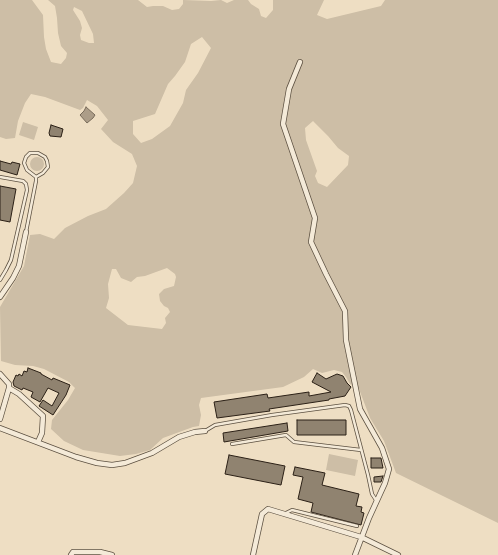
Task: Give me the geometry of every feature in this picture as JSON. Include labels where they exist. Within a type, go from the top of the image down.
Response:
[{"type":"street","points":[[300,62],[289,89],[283,124],[315,218],[311,242],[345,311],[346,340],[360,408],[382,448],[389,469],[385,483],[376,500],[361,537],[356,555]]},
{"type":"street","points":[[0,297],[19,266],[26,232]]},
{"type":"street","points":[[0,374],[9,384],[0,419]]},
{"type":"street","points":[[9,388],[19,394],[43,416],[42,433],[38,442]]},
{"type":"street","points":[[0,428],[76,457],[97,463],[112,465],[125,463],[152,453],[179,436],[205,431]]},
{"type":"street","points":[[253,555],[262,514],[268,509],[361,537],[398,555]]},
{"type":"street","points":[[71,555],[73,552],[100,552],[112,555]]},
{"type":"lane","points":[[30,153],[38,153],[45,157],[47,162],[48,167],[43,173],[36,177],[27,170],[24,163],[26,157],[30,153]]},
{"type":"lane","points":[[0,177],[23,182],[26,184],[27,190],[11,260],[0,280]]},
{"type":"lane","points":[[26,232],[36,177]]},
{"type":"lane","points":[[205,431],[215,424],[288,412],[345,405],[348,406],[351,410],[372,494],[376,500]]},
{"type":"lane","points":[[232,444],[286,435],[294,442],[361,450]]},
{"type":"lane","points":[[284,514],[292,510],[357,526]]},
{"type":"shaded area","points":[[0,0],[32,0],[43,15],[46,49],[51,62],[61,64],[66,58],[67,53],[61,46],[55,6],[48,0],[138,0],[147,7],[163,6],[172,10],[179,9],[183,4],[183,0],[221,0],[227,3],[234,0],[248,0],[259,9],[261,16],[266,18],[273,10],[273,0],[324,0],[317,15],[327,19],[381,6],[385,0],[498,0],[498,523],[396,473],[384,441],[370,418],[359,389],[350,384],[342,372],[334,370],[322,373],[313,369],[304,377],[283,387],[201,398],[199,405],[201,415],[199,426],[163,438],[150,450],[136,454],[120,456],[83,450],[64,441],[51,429],[52,420],[68,400],[75,388],[69,382],[44,369],[33,366],[15,365],[1,361],[0,307],[24,266],[30,235],[40,234],[54,239],[65,228],[88,216],[106,209],[133,183],[137,166],[132,154],[113,142],[101,129],[108,120],[97,106],[87,100],[83,108],[80,110],[45,97],[31,94],[25,103],[18,121],[15,138],[6,139],[0,137]],"holes":[[[74,7],[82,11],[93,34],[94,43],[81,40],[80,35],[82,28],[80,21],[73,10]],[[202,37],[211,48],[198,73],[186,90],[183,103],[170,126],[152,139],[141,143],[133,134],[133,121],[155,114],[168,84],[185,62],[191,44]],[[313,121],[338,148],[349,156],[348,165],[327,187],[318,183],[315,176],[317,171],[306,140],[305,128]],[[167,268],[175,274],[176,277],[174,286],[164,289],[159,294],[160,301],[168,308],[170,312],[165,318],[166,323],[162,329],[128,325],[106,308],[109,298],[108,284],[112,269],[116,269],[121,278],[131,282],[137,277],[145,276]]]},
{"type":"shaded area","points":[[86,107],[95,115],[87,123],[80,115]]},
{"type":"shaded area","points":[[23,122],[38,127],[34,140],[19,135]]},
{"type":"shaded area","points":[[37,157],[42,159],[44,164],[42,169],[37,171],[32,169],[30,164],[32,159]]},
{"type":"shaded area","points":[[329,454],[358,460],[355,476],[326,470]]},
{"type":"building","points":[[51,125],[63,129],[61,137],[50,136],[49,133]]},
{"type":"building","points":[[0,161],[11,164],[12,162],[20,164],[17,175],[0,170]]},
{"type":"building","points":[[0,186],[16,189],[10,222],[0,220]]},
{"type":"building","points":[[28,368],[41,373],[52,380],[53,378],[70,385],[66,395],[53,415],[39,406],[43,400],[52,406],[59,393],[48,388],[40,402],[31,397],[33,392],[23,388],[22,390],[14,386],[13,382],[16,375],[18,376],[19,374],[22,376],[24,371],[27,372]]},
{"type":"building","points":[[317,373],[326,379],[337,374],[343,376],[351,387],[345,396],[329,400],[269,409],[270,411],[217,418],[214,402],[267,394],[268,398],[309,392],[309,396],[331,392],[312,382]]},
{"type":"building","points":[[297,420],[346,420],[346,435],[297,435]]},
{"type":"building","points":[[287,423],[288,431],[224,442],[223,433]]},
{"type":"building","points":[[229,455],[285,466],[281,485],[225,474]]},
{"type":"building","points":[[371,458],[381,458],[383,468],[371,468]]},
{"type":"building","points":[[295,467],[325,473],[322,485],[359,494],[356,506],[362,507],[361,512],[364,513],[361,525],[311,512],[313,503],[298,499],[303,477],[293,475]]},
{"type":"building","points":[[383,476],[381,482],[374,482],[374,477]]}]
